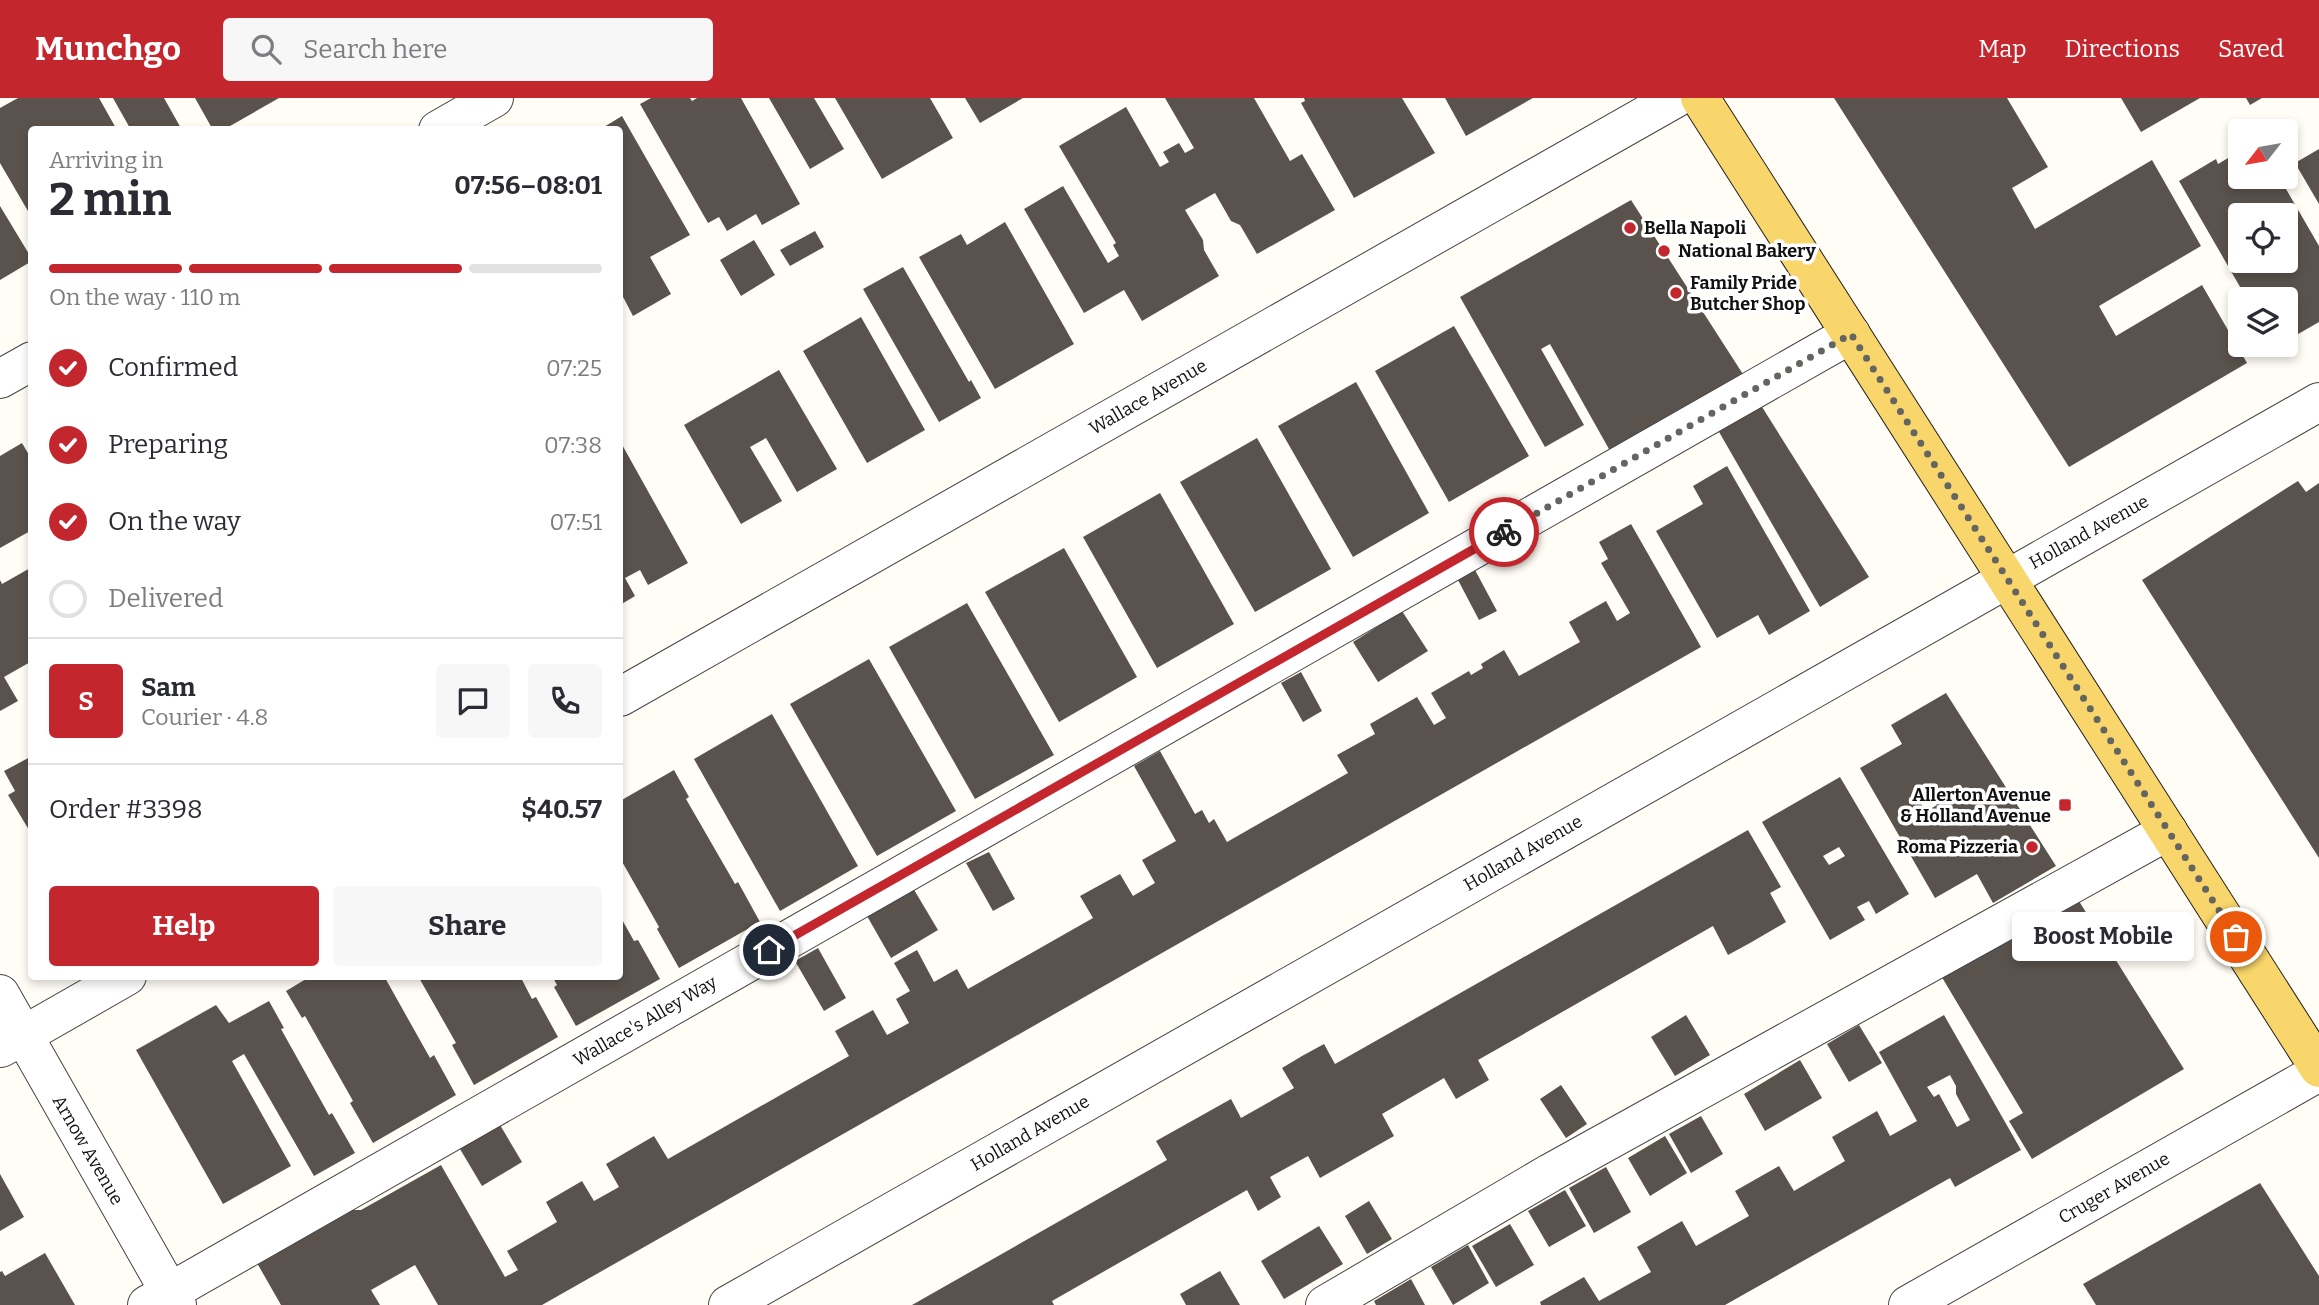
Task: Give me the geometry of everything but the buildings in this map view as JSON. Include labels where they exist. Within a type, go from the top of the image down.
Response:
[{"type":"main road","points":[[1700,98],[2319,1070]]},
{"type":"street","points":[[446,126],[494,98]]},
{"type":"street","name":"Wallace Avenue","points":[[623,695],[1676,98]]},
{"type":"street","name":"Wallace's Alley Way","points":[[164,1300],[1851,334]]},
{"type":"street","points":[[0,379],[28,363]]},
{"type":"street","name":"Holland Avenue","points":[[727,1305],[2319,402]]},
{"type":"street","points":[[1325,1305],[1550,1173],[2168,831]]},
{"type":"street","points":[[12,1042],[120,980]]},
{"type":"street","name":"Arnow Avenue","points":[[0,994],[12,1042],[164,1300]]},
{"type":"street","name":"Cruger Avenue","points":[[1908,1305],[2319,1070]]},
{"type":"way so far","points":[[1504,532],[1851,334],[2236,937]]},
{"type":"place","name":"Bella Napoli","points":[[1630,228]]},
{"type":"place","name":"National Bakery","points":[[1664,251]]},
{"type":"place","name":"Family Pride Butcher Shop","points":[[1676,293]]},
{"type":"place","name":"Allerton Avenue & Holland Avenue","points":[[2065,805]]},
{"type":"place","name":"Roma Pizzeria","points":[[2032,847]]},
{"type":"place","name":"Boost Mobile","points":[[2236,937]]},
{"type":"route","points":[[769,950],[1504,532]]}]
